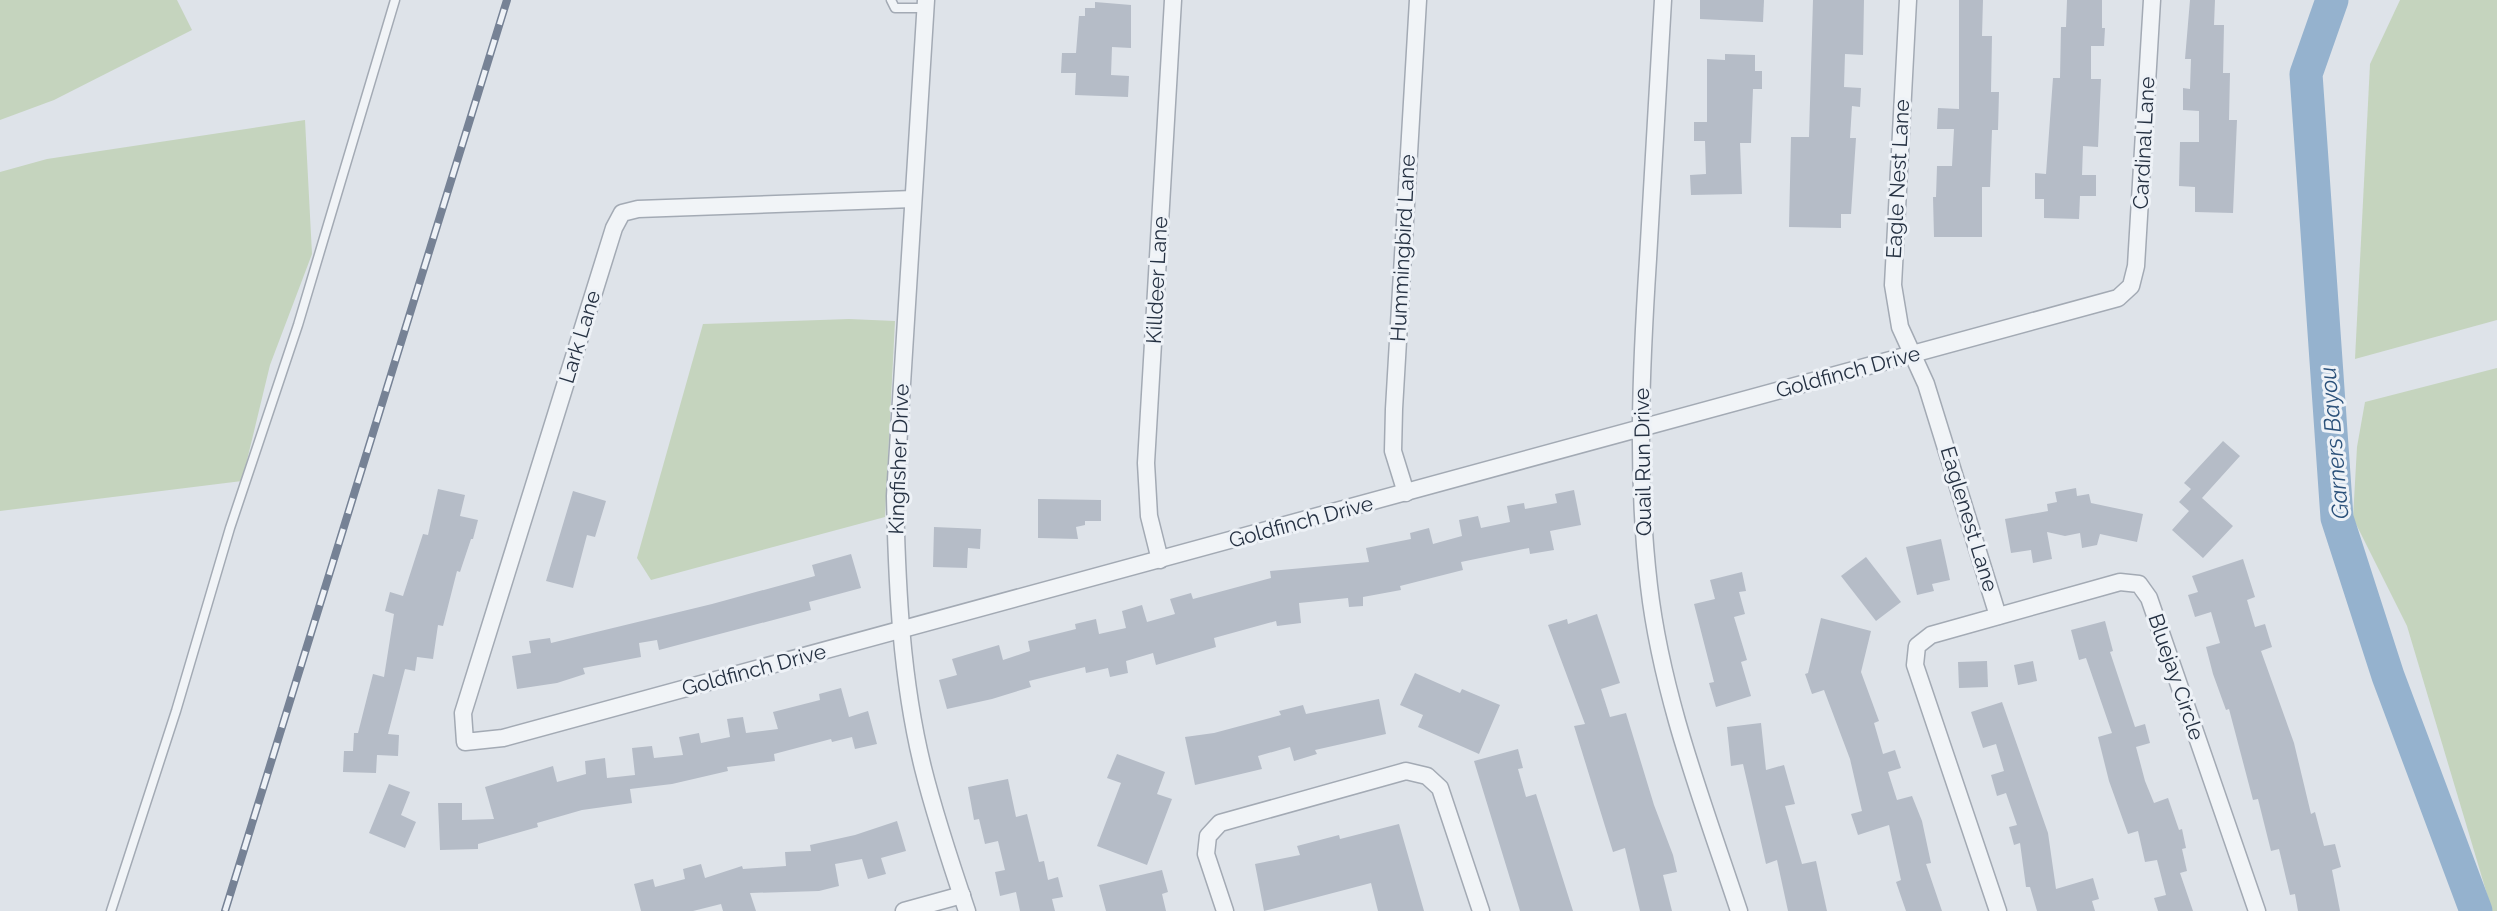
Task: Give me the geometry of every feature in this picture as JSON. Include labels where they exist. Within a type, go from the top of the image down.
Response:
[{"type":"street","name":"Killdeer Lane","points":[[1160,560],[1149,516],[1146,463],[1173,0]]},
{"type":"street","name":"Hummingbird Lane","points":[[1406,494],[1393,451],[1394,409],[1418,0]]},
{"type":"street","name":"Quail Run Drive","points":[[1663,0],[1639,429],[1641,496],[1649,587],[1663,665],[1689,761],[1740,911]]},
{"type":"street","name":"Eagle Nest Lane","points":[[1908,0],[1893,285],[1900,327],[1912,355]]},
{"type":"street","name":"Cardinal Lane","points":[[2131,286],[2136,266],[2152,0]]},
{"type":"street","name":"Kingfisher Drive","points":[[926,4],[895,496],[901,630],[923,768],[967,911]]},
{"type":"street","name":"Lark Lane","points":[[465,742],[463,713],[614,228],[622,213],[638,209],[913,200]]},
{"type":"street","name":"Goldfinch Drive","points":[[465,742],[503,738],[1406,494],[2118,298],[2131,286]]},
{"type":"street","name":"Eaglenest Lane","points":[[1912,355],[1926,384],[1998,616],[1931,635],[1917,646],[1915,665],[1998,911]]},
{"type":"street","name":"Bluejay Circle","points":[[1998,616],[2120,582],[2139,584],[2149,598],[2256,911]]},
{"type":"street","points":[[1225,911],[1206,854],[1208,836],[1220,823],[1406,771],[1427,776],[1440,788],[1481,911]]},
{"type":"street","points":[[904,911],[962,895]]},
{"type":"lane","points":[[111,911],[177,711],[230,528],[298,325],[396,0]]},
{"type":"lane","points":[[891,0],[895,8],[926,4]]},
{"type":"green space","points":[[0,0],[177,0],[192,30],[54,100],[0,120]]},
{"type":"green space","points":[[2400,0],[2497,0],[2497,320],[2355,359],[2370,64]]},
{"type":"green space","points":[[305,120],[312,254],[270,365],[242,481],[0,511],[0,172],[47,159]]},
{"type":"green space","points":[[849,319],[895,321],[885,517],[651,580],[637,558],[703,324]]},
{"type":"green space","points":[[2497,368],[2497,911],[2492,911],[2407,626],[2353,518],[2357,447],[2365,402]]},
{"type":"building","points":[[1700,0],[1764,0],[1763,22],[1700,19]]},
{"type":"building","points":[[1813,0],[1864,0],[1863,55],[1845,54],[1844,87],[1861,88],[1860,107],[1852,106],[1850,138],[1856,138],[1851,214],[1841,214],[1841,228],[1789,227],[1791,137],[1809,137]]},
{"type":"building","points":[[1959,0],[1983,0],[1982,36],[1992,36],[1991,92],[1999,92],[1998,130],[1992,130],[1990,187],[1982,187],[1982,237],[1934,237],[1933,197],[1936,197],[1937,166],[1952,166],[1954,129],[1937,129],[1938,108],[1959,109]]},
{"type":"building","points":[[2067,0],[2102,0],[2102,28],[2105,28],[2104,46],[2091,46],[2091,79],[2101,79],[2098,147],[2083,146],[2082,175],[2096,175],[2096,196],[2080,196],[2079,219],[2044,218],[2044,199],[2035,199],[2035,173],[2046,174],[2053,78],[2060,78],[2061,27],[2066,27]]},
{"type":"building","points":[[2190,0],[2215,0],[2214,25],[2224,25],[2223,73],[2230,73],[2229,120],[2237,120],[2233,213],[2195,212],[2195,187],[2179,186],[2180,142],[2199,142],[2199,111],[2183,110],[2183,88],[2190,89],[2191,59],[2185,59]]},
{"type":"building","points":[[1095,2],[1131,5],[1131,48],[1112,47],[1111,75],[1129,76],[1128,97],[1075,95],[1076,73],[1061,73],[1062,53],[1076,53],[1079,16],[1085,16],[1085,8],[1095,8]]},
{"type":"building","points":[[1725,54],[1755,55],[1755,71],[1762,71],[1762,89],[1753,89],[1751,143],[1740,143],[1742,194],[1691,195],[1690,175],[1706,174],[1705,141],[1694,141],[1694,122],[1707,122],[1707,59],[1725,60]]},
{"type":"building","points":[[2223,441],[2240,456],[2202,498],[2233,526],[2203,558],[2172,530],[2189,511],[2179,502],[2191,489],[2184,483]]},
{"type":"building","points":[[2076,488],[2077,496],[2089,494],[2091,503],[2143,514],[2137,542],[2100,534],[2097,545],[2082,548],[2080,533],[2065,536],[2047,532],[2052,559],[2033,563],[2031,550],[2011,553],[2005,519],[2048,511],[2047,504],[2057,502],[2055,492]]},
{"type":"building","points":[[438,489],[465,495],[460,516],[478,520],[460,572],[457,571],[443,626],[438,625],[433,659],[417,657],[415,671],[405,669],[388,734],[399,735],[398,756],[377,755],[376,773],[343,772],[344,751],[353,751],[354,733],[358,733],[373,674],[384,677],[394,614],[385,611],[390,592],[403,596],[423,534],[428,535]]},
{"type":"building","points":[[1574,490],[1581,525],[1550,531],[1554,550],[1530,554],[1529,548],[1461,562],[1463,570],[1400,586],[1401,590],[1363,597],[1363,606],[1349,607],[1348,598],[1299,603],[1301,623],[1277,626],[1276,621],[1214,638],[1216,647],[1156,665],[1153,653],[1126,661],[1128,673],[1110,677],[1108,668],[1086,673],[1085,667],[1029,681],[1031,687],[992,699],[947,709],[939,680],[957,675],[952,659],[999,645],[1003,660],[1030,651],[1028,641],[1076,629],[1075,624],[1096,619],[1099,634],[1126,628],[1122,611],[1142,605],[1147,622],[1175,614],[1170,599],[1191,593],[1193,599],[1271,578],[1270,571],[1369,562],[1366,548],[1411,539],[1410,533],[1429,528],[1433,544],[1462,536],[1459,520],[1478,516],[1481,528],[1510,522],[1507,506],[1524,503],[1525,509],[1557,503],[1555,494]]},
{"type":"building","points":[[573,491],[606,501],[595,537],[587,535],[573,588],[546,581]]},
{"type":"building","points":[[1038,499],[1101,500],[1101,521],[1085,521],[1085,525],[1076,527],[1078,539],[1038,538]]},
{"type":"building","points":[[934,527],[981,529],[980,549],[968,548],[967,568],[933,567]]},
{"type":"building","points":[[1941,539],[1950,580],[1932,584],[1934,591],[1917,595],[1906,547]]},
{"type":"building","points":[[851,554],[861,588],[809,602],[811,610],[659,650],[657,640],[639,643],[641,657],[583,668],[585,674],[557,683],[517,689],[512,656],[531,653],[529,641],[550,638],[551,643],[712,604],[815,576],[812,565]]},
{"type":"building","points":[[1866,557],[1901,602],[1876,621],[1841,576]]},
{"type":"building","points":[[2243,559],[2255,597],[2247,600],[2255,627],[2265,624],[2272,647],[2261,651],[2294,743],[2311,814],[2315,812],[2324,846],[2335,844],[2341,867],[2332,870],[2340,911],[2298,911],[2295,894],[2290,895],[2279,849],[2271,851],[2258,799],[2253,800],[2229,709],[2226,710],[2213,674],[2206,647],[2220,643],[2211,612],[2195,617],[2188,595],[2198,592],[2192,576]]},
{"type":"building","points":[[1742,572],[1746,591],[1739,592],[1745,614],[1734,617],[1747,660],[1741,662],[1751,696],[1716,707],[1709,683],[1714,682],[1694,604],[1715,599],[1710,580]]},
{"type":"building","points":[[1597,614],[1620,683],[1601,689],[1610,717],[1626,713],[1654,805],[1673,855],[1677,872],[1663,875],[1672,911],[1640,911],[1625,848],[1613,852],[1574,726],[1585,724],[1548,625],[1567,619],[1568,624]]},
{"type":"building","points":[[1821,618],[1871,631],[1861,672],[1879,721],[1874,723],[1883,754],[1895,750],[1901,768],[1888,772],[1897,800],[1912,796],[1922,821],[1931,863],[1926,864],[1942,911],[1906,911],[1896,882],[1901,880],[1889,825],[1858,835],[1851,814],[1862,811],[1850,759],[1824,690],[1812,694],[1805,674],[1808,673]]},
{"type":"building","points":[[2105,621],[2113,651],[2110,652],[2135,727],[2145,724],[2150,743],[2136,747],[2145,781],[2154,803],[2168,798],[2179,830],[2182,829],[2186,848],[2182,849],[2187,871],[2180,873],[2193,911],[2158,911],[2154,898],[2166,895],[2157,860],[2145,862],[2138,831],[2128,834],[2109,781],[2098,737],[2112,733],[2086,658],[2079,660],[2071,630]]},
{"type":"building","points":[[1987,661],[1988,687],[1959,688],[1958,662]]},
{"type":"building","points":[[2033,661],[2037,681],[2018,685],[2014,665]]},
{"type":"building","points":[[1415,673],[1460,693],[1462,689],[1500,705],[1479,754],[1418,727],[1423,715],[1400,705]]},
{"type":"building","points":[[841,688],[849,717],[868,711],[877,744],[855,749],[852,737],[832,742],[831,739],[774,754],[775,761],[727,767],[728,771],[672,784],[630,789],[632,803],[582,810],[537,823],[538,827],[478,844],[478,849],[440,850],[438,803],[462,803],[462,820],[494,819],[485,787],[553,766],[557,782],[586,774],[585,761],[605,758],[607,778],[635,775],[632,748],[652,746],[654,758],[683,755],[679,737],[699,733],[701,743],[730,737],[727,719],[743,717],[746,733],[778,729],[773,712],[820,700],[819,694]]},
{"type":"building","points":[[1379,699],[1386,734],[1315,750],[1317,754],[1294,761],[1290,747],[1258,756],[1262,769],[1195,785],[1185,737],[1214,733],[1281,715],[1279,711],[1303,705],[1306,714]]},
{"type":"building","points":[[2002,702],[2048,833],[2056,889],[2093,878],[2099,899],[2092,901],[2095,911],[2037,911],[2030,887],[2026,887],[2020,843],[2014,845],[2009,827],[2017,825],[2006,793],[1997,796],[1991,775],[2004,771],[1996,744],[1983,748],[1971,712]]},
{"type":"building","points":[[1761,723],[1766,770],[1784,765],[1795,804],[1785,806],[1802,864],[1816,861],[1827,911],[1788,911],[1777,860],[1766,864],[1743,764],[1731,766],[1727,727]]},
{"type":"building","points":[[1518,749],[1523,768],[1518,769],[1526,797],[1536,794],[1573,911],[1520,911],[1474,761]]},
{"type":"building","points":[[1117,754],[1165,772],[1157,794],[1172,799],[1147,865],[1097,846],[1121,783],[1107,778]]},
{"type":"building","points":[[1008,779],[1016,817],[1027,814],[1039,862],[1044,861],[1048,880],[1058,877],[1063,897],[1052,899],[1055,911],[1020,911],[1016,892],[1000,896],[995,872],[1005,870],[998,841],[985,844],[979,819],[974,820],[968,787]]},
{"type":"building","points":[[389,784],[410,792],[401,815],[416,822],[405,848],[369,833]]},
{"type":"building","points":[[897,821],[906,851],[881,858],[886,874],[868,879],[862,859],[835,864],[839,886],[819,891],[750,893],[756,911],[723,911],[721,904],[693,911],[641,911],[634,884],[653,879],[655,887],[685,879],[683,869],[701,864],[705,878],[742,866],[743,869],[786,866],[785,852],[811,851],[810,845],[855,835]]},
{"type":"building","points":[[1399,824],[1424,911],[1378,911],[1371,883],[1264,911],[1255,864],[1300,855],[1297,846],[1339,835],[1340,839]]},
{"type":"building","points":[[1162,870],[1168,892],[1162,894],[1166,911],[1106,911],[1099,885]]},
{"type":"waterway","name":"Garners Bayou","points":[[2332,0],[2306,74],[2337,518],[2388,676],[2476,911]]},
{"type":"railway","points":[[225,911],[507,0]]}]
